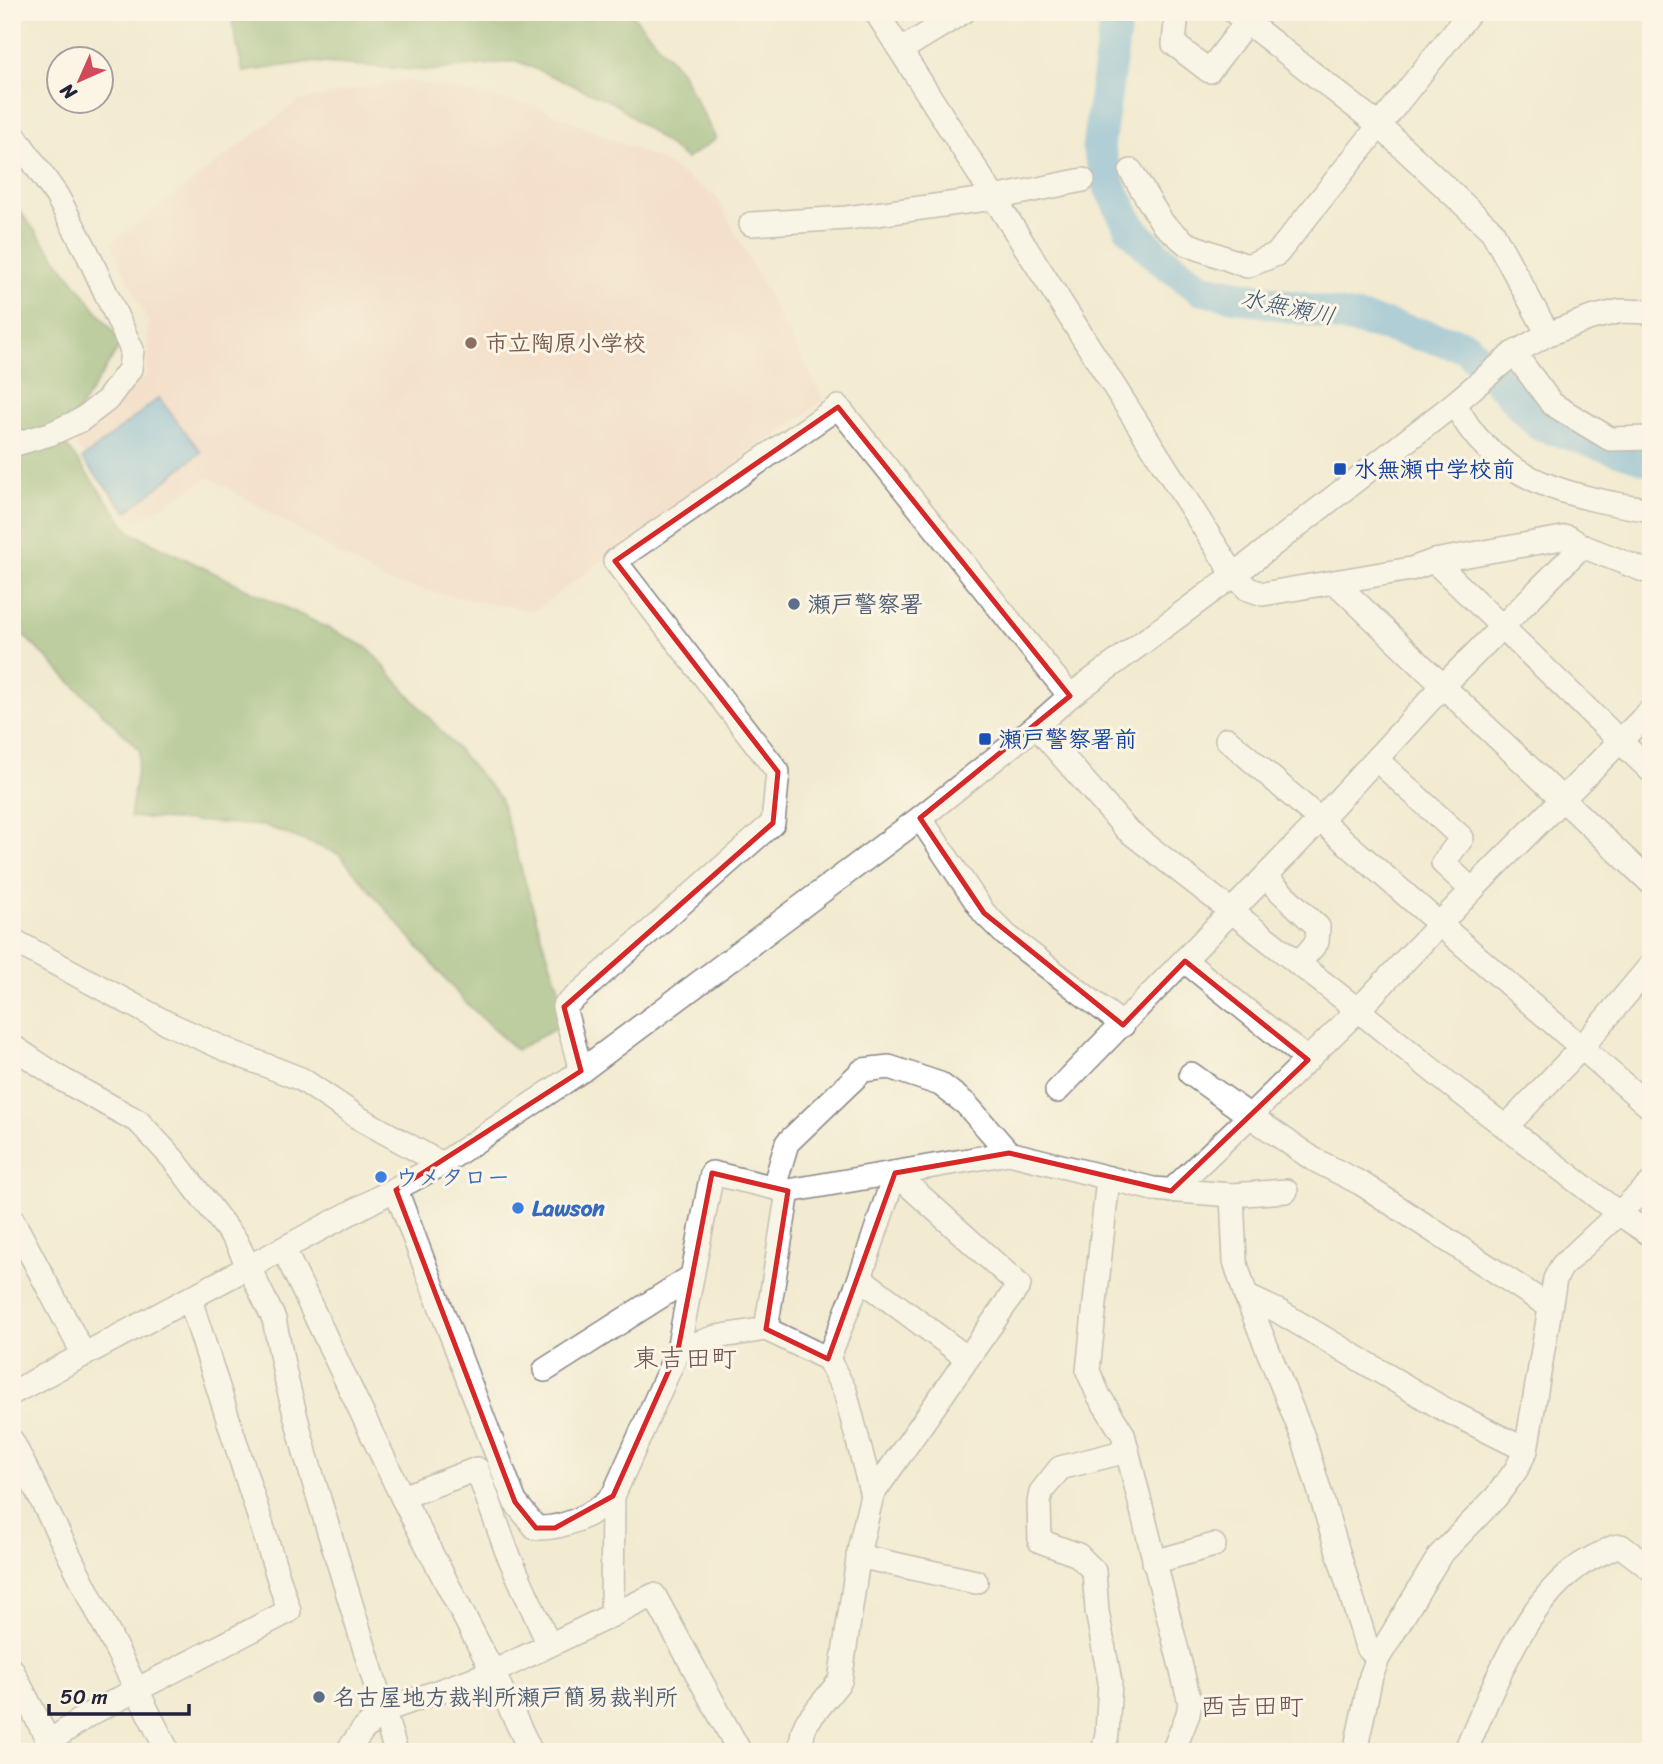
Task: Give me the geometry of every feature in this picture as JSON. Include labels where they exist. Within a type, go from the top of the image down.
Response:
[{"type":"street","points":[[876,12],[1234,575],[1248,589],[1263,594],[1411,569],[1434,561],[1568,537],[1582,546],[1651,573]]},
{"type":"street","points":[[901,50],[963,12]]},
{"type":"street","points":[[1177,12],[1174,44],[1209,71],[1240,18],[1380,126],[1492,231],[1548,334]]},
{"type":"street","points":[[1131,172],[1163,225],[1187,244],[1247,266],[1277,254],[1470,12]]},
{"type":"street","points":[[12,132],[57,196],[86,250],[132,350],[130,369],[99,407],[71,425],[12,445]]},
{"type":"street","points":[[751,224],[848,218],[994,198],[1083,180]]},
{"type":"street","points":[[12,1393],[442,1164],[581,1071],[920,818],[1037,726],[1070,696],[1234,575],[1455,403],[1514,353],[1548,334],[1591,318],[1622,311],[1651,312]]},
{"type":"street","points":[[1514,353],[1552,404],[1611,439],[1651,438]]},
{"type":"street","points":[[1455,403],[1462,420],[1478,439],[1512,470],[1541,484],[1592,500],[1651,510]]},
{"type":"street","points":[[581,1071],[564,1007],[774,823],[778,772],[615,561],[838,407],[1070,696]]},
{"type":"street","points":[[1057,1091],[1320,820],[1443,686],[1582,546]]},
{"type":"street","points":[[1434,561],[1651,771]]},
{"type":"street","points":[[1335,582],[1651,883]]},
{"type":"street","points":[[1171,1191],[1358,1010],[1472,890],[1651,710]]},
{"type":"street","points":[[1037,726],[1126,829],[1617,1213],[1651,1235]]},
{"type":"street","points":[[1227,738],[1651,1108]]},
{"type":"street","points":[[1376,759],[1462,838],[1443,863],[1472,890]]},
{"type":"street","points":[[920,818],[984,913],[1006,935],[1123,1025]]},
{"type":"street","points":[[1265,877],[1318,927],[1317,943],[1298,964]]},
{"type":"street","points":[[12,940],[165,1022],[301,1079],[359,1118],[442,1164]]},
{"type":"street","points":[[1185,961],[1308,1060]]},
{"type":"street","points":[[1506,1127],[1582,1047],[1651,965]]},
{"type":"street","points":[[12,1046],[63,1080],[139,1122],[173,1159],[236,1241],[274,1319],[306,1456],[396,1752]]},
{"type":"street","points":[[766,1329],[787,1143],[863,1070],[889,1067],[940,1084],[966,1104],[1009,1153]]},
{"type":"street","points":[[1191,1074],[1313,1159],[1362,1184],[1550,1307]]},
{"type":"street","points":[[396,1190],[514,1502],[536,1528],[555,1528],[601,1508],[613,1496],[678,1350],[712,1173],[781,1189],[1009,1153],[1171,1191],[1232,1195],[1286,1191]]},
{"type":"street","points":[[828,1359],[860,1278],[895,1172]]},
{"type":"street","points":[[800,1752],[807,1722],[840,1681],[858,1556],[872,1495],[1019,1285],[895,1172]]},
{"type":"street","points":[[1108,1178],[1088,1371],[1099,1396],[1123,1434],[1190,1703],[1173,1752]]},
{"type":"street","points":[[1355,1752],[1371,1675],[1378,1658],[1440,1555],[1507,1484],[1526,1450],[1555,1279],[1562,1266],[1651,1183]]},
{"type":"street","points":[[1232,1195],[1235,1261],[1246,1296],[1303,1437],[1367,1647],[1378,1658]]},
{"type":"street","points":[[12,1219],[83,1355]]},
{"type":"street","points":[[284,1250],[402,1497],[493,1672],[531,1752]]},
{"type":"street","points":[[545,1370],[691,1277]]},
{"type":"street","points":[[860,1278],[967,1358]]},
{"type":"street","points":[[1246,1296],[1278,1311],[1443,1408],[1526,1450]]},
{"type":"street","points":[[12,1670],[45,1747],[88,1715],[289,1611],[190,1299]]},
{"type":"street","points":[[678,1350],[716,1337],[766,1329],[828,1359],[845,1391],[872,1495]]},
{"type":"street","points":[[12,1441],[168,1752]]},
{"type":"street","points":[[1103,1752],[1107,1734],[1110,1682],[1097,1611],[1094,1571],[1078,1555],[1040,1541],[1039,1503],[1041,1492],[1060,1468],[1127,1451]]},
{"type":"street","points":[[402,1497],[477,1469],[508,1552],[549,1645]]},
{"type":"street","points":[[612,1615],[613,1496]]},
{"type":"street","points":[[1154,1562],[1214,1545]]},
{"type":"street","points":[[1465,1752],[1496,1681],[1538,1604],[1574,1569],[1614,1547],[1621,1546],[1651,1569]]},
{"type":"street","points":[[858,1556],[976,1582]]},
{"type":"street","points":[[347,1752],[362,1731],[383,1710],[493,1672],[654,1595],[735,1750]]},
{"type":"highlighted area","points":[[838,407],[1070,696],[920,818],[984,913],[1123,1025],[1185,961],[1308,1060],[1171,1191],[1009,1153],[895,1173],[828,1359],[766,1329],[788,1191],[712,1173],[678,1350],[613,1496],[555,1528],[536,1528],[515,1502],[396,1190],[581,1071],[564,1007],[773,823],[778,772],[615,561]]},
{"type":"shaded area","name":"市立陶原小学校","points":[[406,80],[534,105],[662,161],[717,198],[824,400],[534,611],[386,582],[209,477],[135,523],[77,448],[76,439],[146,375],[148,323],[111,243],[298,101]]},
{"type":"green space","points":[[242,12],[630,12],[681,71],[716,139],[686,159],[614,103],[517,61],[429,71],[310,62],[243,72],[232,22]]},
{"type":"green space","points":[[12,201],[122,343],[61,438],[130,532],[367,647],[500,798],[570,1021],[516,1050],[464,1001],[339,854],[266,826],[130,817],[140,750],[12,624]]},
{"type":"water","points":[[159,398],[201,452],[127,512],[82,459]]},
{"type":"waterway","name":"水無瀬川","points":[[1117,12],[1098,147],[1109,185],[1130,227],[1156,255],[1201,289],[1376,323],[1465,346],[1539,424],[1651,460]]},
{"type":"place","name":"市立陶原小学校","points":[[471,343]]},
{"type":"place","name":"水無瀬中学校前","points":[[1340,469]]},
{"type":"place","name":"瀬戸警察署","points":[[794,604]]},
{"type":"place","name":"瀬戸警察署前","points":[[985,739]]},
{"type":"place","name":"ウメタロー","points":[[381,1177]]},
{"type":"place","name":"Lawson","points":[[518,1208]]},
{"type":"place","name":"名古屋地方裁判所瀬戸簡易裁判所","points":[[319,1697]]},
{"type":"district","name":"東吉田町","points":[[685,1358]]},
{"type":"district","name":"西吉田町","points":[[1252,1706]]}]
